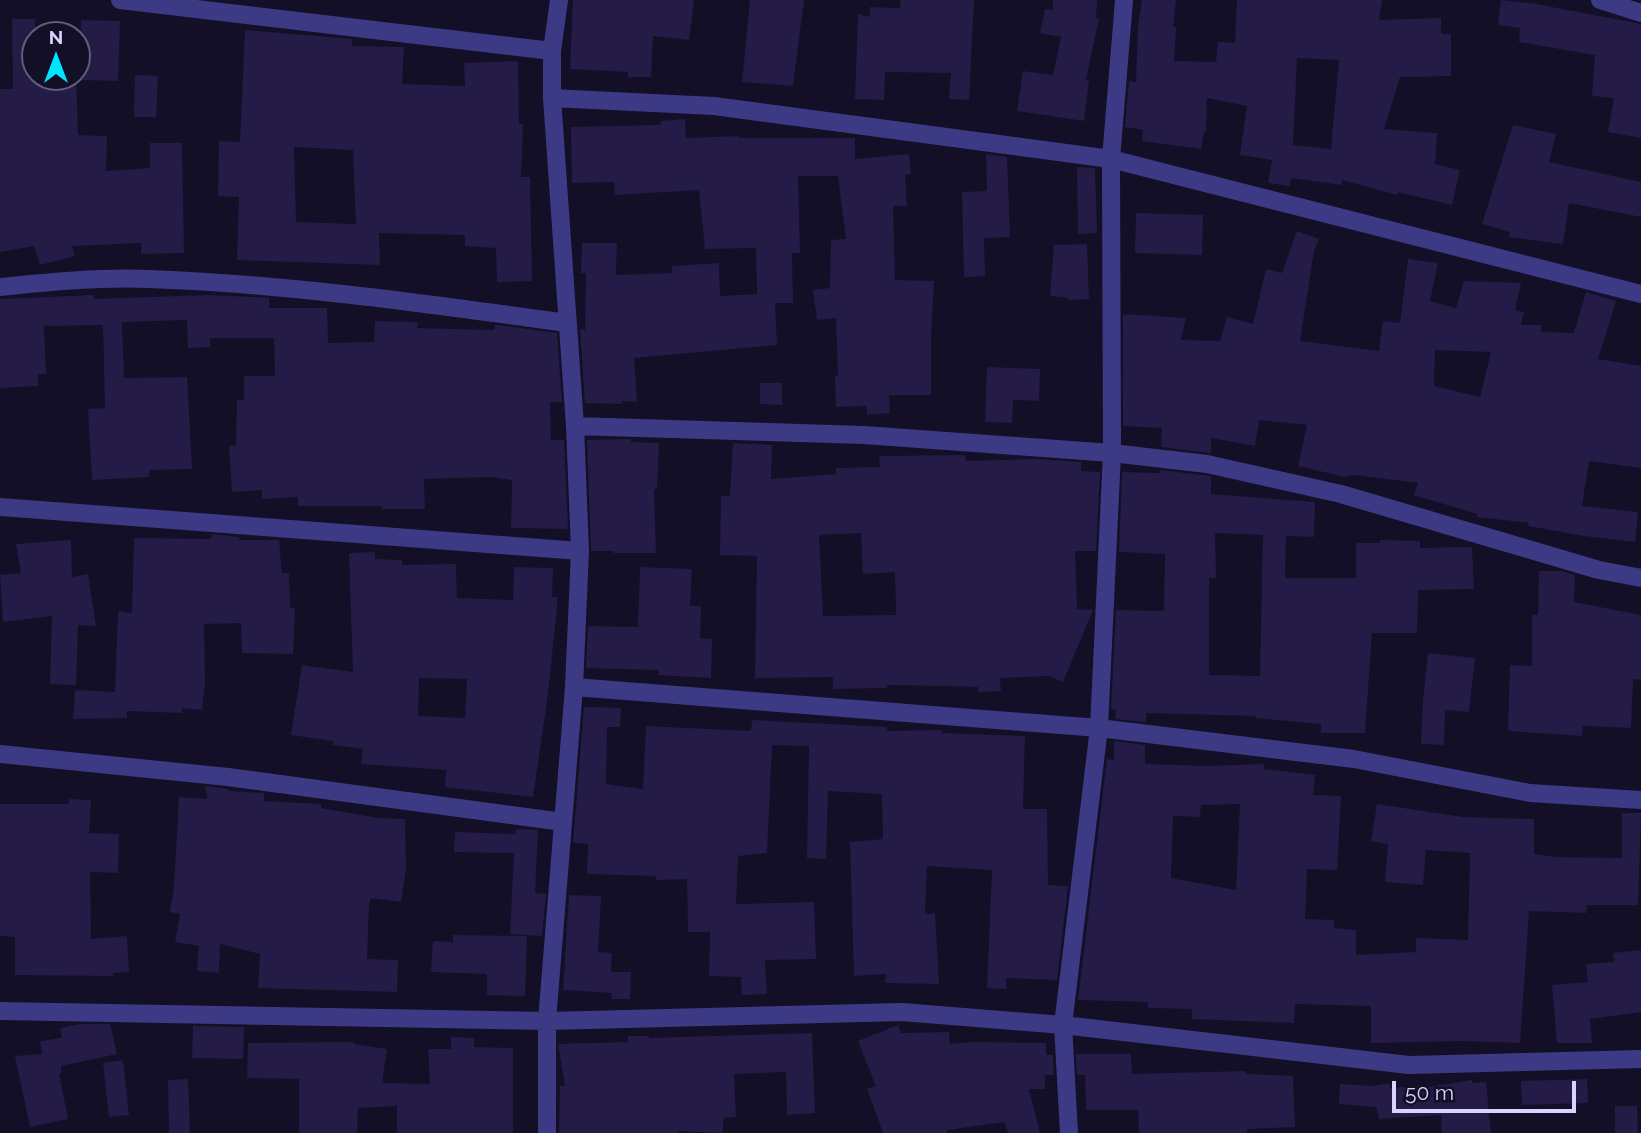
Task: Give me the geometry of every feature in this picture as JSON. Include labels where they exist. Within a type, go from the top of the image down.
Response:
[{"type":"street","points":[[120,0],[552,51]]},
{"type":"street","points":[[547,1133],[547,1021],[574,687],[580,551],[575,426],[552,98],[552,51],[559,0]]},
{"type":"street","points":[[1069,1133],[1063,1026],[1099,728],[1112,453],[1111,159],[1124,0]]},
{"type":"street","points":[[1600,0],[1641,13]]},
{"type":"street","points":[[552,98],[714,106],[1111,159],[1641,294]]},
{"type":"street","points":[[0,287],[62,281],[148,279],[357,294],[567,323]]},
{"type":"street","points":[[575,426],[864,435],[1112,453],[1207,464],[1341,494],[1599,570],[1641,578]]},
{"type":"street","points":[[0,507],[580,551]]},
{"type":"street","points":[[574,687],[1099,728],[1354,759],[1530,793],[1641,800]]},
{"type":"street","points":[[0,754],[228,777],[563,822]]},
{"type":"street","points":[[0,1011],[547,1021],[902,1012],[1063,1026],[1409,1065],[1641,1059]]},
{"type":"building","points":[[573,0],[694,0],[689,40],[653,36],[651,77],[628,77],[628,72],[570,69]]},
{"type":"building","points":[[750,0],[804,0],[793,86],[742,82]]},
{"type":"building","points":[[901,0],[974,0],[969,100],[949,99],[951,73],[885,72],[884,100],[855,99],[858,14],[870,17],[870,7],[900,8]]},
{"type":"building","points":[[1053,0],[1097,0],[1096,18],[1099,18],[1086,80],[1089,80],[1084,121],[1017,111],[1023,71],[1053,75],[1061,37],[1040,33],[1045,9],[1053,10]]},
{"type":"building","points":[[1142,0],[1176,0],[1173,27],[1176,27],[1174,61],[1216,62],[1218,42],[1235,43],[1237,0],[1382,0],[1379,20],[1441,18],[1441,34],[1451,34],[1451,76],[1400,77],[1384,129],[1437,133],[1435,164],[1460,170],[1452,205],[1398,192],[1397,195],[1342,180],[1342,185],[1291,178],[1290,186],[1268,183],[1272,160],[1240,155],[1247,106],[1207,98],[1206,132],[1204,131],[1201,149],[1142,141],[1143,130],[1125,127],[1129,81],[1136,82]],"holes":[[[1297,58],[1339,60],[1331,149],[1293,145]]]},
{"type":"building","points":[[1501,0],[1641,24],[1641,138],[1608,132],[1614,98],[1592,96],[1595,55],[1519,42],[1520,28],[1498,25]]},
{"type":"building","points":[[12,19],[35,19],[21,21],[21,91],[76,91],[78,135],[107,136],[106,171],[150,168],[150,143],[182,143],[184,253],[141,254],[141,243],[72,246],[75,256],[40,265],[34,246],[0,252],[0,89],[13,89]]},
{"type":"building","points":[[81,20],[120,21],[118,81],[91,80],[91,21]]},
{"type":"building","points":[[245,30],[352,39],[352,46],[404,47],[402,84],[465,86],[464,63],[518,61],[519,124],[523,124],[521,177],[530,177],[532,281],[497,282],[496,248],[465,246],[465,235],[379,233],[380,265],[237,260],[239,197],[218,196],[219,141],[240,142]],"holes":[[[294,147],[353,150],[356,224],[296,222]]]},
{"type":"building","points":[[135,75],[158,76],[156,117],[134,117]]},
{"type":"building","points":[[685,119],[686,138],[855,138],[855,159],[909,154],[911,174],[905,175],[907,206],[893,206],[895,280],[934,281],[931,395],[889,395],[890,413],[867,415],[867,406],[836,407],[836,318],[817,320],[813,290],[830,288],[831,240],[846,239],[838,176],[798,176],[800,253],[792,253],[793,303],[775,303],[777,345],[634,358],[637,402],[585,403],[580,329],[585,330],[586,273],[581,273],[582,243],[617,243],[616,275],[672,273],[672,266],[719,263],[720,296],[757,294],[756,248],[705,249],[699,190],[615,195],[614,182],[572,183],[571,127],[661,125],[661,121]]},
{"type":"building","points":[[1513,125],[1556,134],[1549,162],[1641,182],[1641,217],[1569,203],[1563,244],[1509,237],[1510,232],[1482,224]]},
{"type":"building","points":[[986,154],[1007,157],[1010,237],[984,238],[985,276],[964,277],[962,192],[987,191]]},
{"type":"building","points":[[1077,167],[1095,168],[1097,233],[1078,234]]},
{"type":"building","points":[[1136,213],[1203,215],[1202,255],[1135,253]]},
{"type":"building","points":[[1297,231],[1319,239],[1314,251],[1300,341],[1379,351],[1383,321],[1400,323],[1408,259],[1438,263],[1430,301],[1456,308],[1464,281],[1521,283],[1515,310],[1524,312],[1521,325],[1541,325],[1541,332],[1574,333],[1586,292],[1616,301],[1598,359],[1641,366],[1641,468],[1589,461],[1582,506],[1638,512],[1635,542],[1528,526],[1529,523],[1477,517],[1477,514],[1414,495],[1418,483],[1354,475],[1345,477],[1298,466],[1307,425],[1259,420],[1255,446],[1211,438],[1211,453],[1161,447],[1162,428],[1123,426],[1123,314],[1186,318],[1181,340],[1220,341],[1227,317],[1253,324],[1266,269],[1282,273]],"holes":[[[1435,350],[1491,352],[1480,397],[1434,386]]]},
{"type":"building","points":[[1087,244],[1089,299],[1069,300],[1050,296],[1054,245]]},
{"type":"building","points":[[94,295],[94,299],[208,295],[255,297],[269,298],[269,308],[327,308],[328,343],[374,342],[375,321],[418,322],[417,328],[495,330],[495,325],[498,325],[557,333],[562,402],[550,402],[551,440],[564,440],[568,529],[511,528],[512,480],[491,477],[424,479],[425,509],[298,506],[298,497],[262,499],[262,490],[232,492],[229,446],[236,445],[237,400],[244,400],[244,376],[275,376],[274,338],[210,338],[210,347],[188,348],[187,320],[122,322],[124,378],[187,377],[192,469],[149,470],[149,477],[92,480],[88,409],[105,408],[103,325],[44,326],[46,374],[38,374],[38,386],[0,388],[0,299]]},
{"type":"building","points":[[987,367],[1040,369],[1039,401],[1013,400],[1012,423],[985,422]]},
{"type":"building","points":[[760,383],[782,383],[782,405],[760,404]]},
{"type":"building","points":[[631,439],[631,442],[659,443],[657,489],[654,489],[656,553],[591,551],[587,440]]},
{"type":"building","points":[[733,443],[772,445],[771,479],[836,474],[836,468],[880,467],[879,456],[965,455],[966,461],[1034,459],[1081,462],[1081,471],[1100,472],[1096,551],[1075,551],[1077,609],[1093,610],[1063,682],[1049,676],[1000,678],[1001,691],[978,692],[978,687],[947,686],[887,685],[887,688],[833,689],[833,677],[755,678],[757,556],[720,555],[721,496],[730,496]],"holes":[[[861,533],[863,574],[895,572],[896,615],[823,616],[819,535]]]},
{"type":"building","points":[[1160,470],[1211,476],[1211,494],[1315,502],[1314,537],[1286,536],[1285,578],[1356,578],[1356,543],[1380,543],[1380,540],[1420,541],[1420,548],[1472,547],[1474,589],[1418,590],[1417,633],[1372,633],[1365,733],[1321,733],[1321,724],[1255,718],[1256,716],[1146,713],[1146,722],[1115,719],[1116,710],[1111,709],[1116,610],[1164,611],[1165,554],[1119,552],[1122,472],[1160,473]],"holes":[[[1215,533],[1263,535],[1260,676],[1209,675],[1209,578],[1216,578]]]},
{"type":"building","points":[[212,534],[239,537],[239,540],[279,540],[282,573],[289,573],[290,608],[295,608],[293,654],[242,653],[241,623],[204,624],[205,683],[202,710],[182,708],[182,713],[127,711],[127,718],[73,719],[75,690],[115,692],[118,611],[132,613],[134,538],[211,539]]},
{"type":"building","points":[[71,540],[72,577],[88,574],[96,626],[78,625],[76,685],[50,684],[52,616],[3,622],[0,575],[21,573],[16,544]]},
{"type":"building","points":[[375,552],[375,559],[402,560],[402,565],[456,564],[457,598],[513,600],[514,567],[553,568],[552,597],[558,597],[548,694],[533,797],[445,787],[446,770],[361,764],[363,749],[333,745],[333,741],[291,735],[302,665],[353,672],[349,553]],"holes":[[[419,678],[467,679],[465,718],[418,716]]]},
{"type":"building","points":[[640,567],[692,569],[690,606],[701,606],[700,638],[712,639],[711,678],[658,675],[659,670],[586,668],[588,626],[638,627]]},
{"type":"building","points":[[1539,571],[1562,571],[1575,575],[1574,602],[1641,615],[1641,680],[1633,679],[1631,728],[1583,726],[1582,736],[1508,731],[1510,665],[1532,666],[1532,615],[1538,615]]},
{"type":"building","points":[[1428,653],[1475,658],[1469,712],[1445,710],[1444,745],[1421,744]]},
{"type":"building","points":[[584,707],[621,708],[620,727],[607,727],[606,784],[643,789],[646,726],[751,731],[752,720],[887,727],[887,731],[942,730],[942,733],[1025,736],[1023,809],[1047,809],[1048,885],[1068,886],[1057,980],[1006,978],[1006,989],[987,988],[992,870],[927,866],[925,914],[935,913],[939,984],[885,983],[886,974],[854,976],[850,842],[883,839],[882,794],[828,791],[826,859],[807,858],[809,746],[772,745],[767,853],[738,856],[736,904],[814,902],[816,959],[765,960],[767,994],[742,995],[741,977],[709,976],[710,932],[688,932],[687,879],[656,880],[656,876],[587,874],[588,844],[573,843]]},
{"type":"building","points":[[1114,741],[1145,745],[1145,764],[1264,764],[1264,769],[1315,775],[1313,795],[1341,796],[1337,870],[1307,869],[1305,919],[1334,920],[1334,928],[1356,930],[1356,955],[1416,952],[1416,938],[1468,940],[1470,853],[1426,850],[1423,885],[1385,882],[1388,844],[1371,841],[1377,804],[1463,817],[1534,819],[1534,854],[1557,857],[1622,858],[1622,813],[1641,813],[1638,905],[1587,905],[1586,913],[1529,911],[1520,1043],[1371,1043],[1371,1006],[1295,1004],[1294,1023],[1192,1019],[1192,1009],[1148,1008],[1148,1002],[1078,1000],[1107,759],[1114,760]],"holes":[[[1240,804],[1236,890],[1171,878],[1173,816],[1200,817],[1201,805]]]},
{"type":"building","points":[[205,786],[229,791],[264,793],[264,801],[321,804],[321,808],[378,818],[405,819],[406,869],[401,902],[371,898],[369,904],[367,959],[398,960],[397,992],[258,988],[260,954],[220,944],[219,973],[197,971],[199,946],[175,942],[180,914],[170,912],[179,797],[207,799]]},
{"type":"building","points":[[69,799],[91,800],[89,833],[119,834],[118,873],[90,872],[91,939],[127,936],[129,972],[113,973],[113,976],[15,975],[15,937],[0,936],[0,804],[69,804]]},
{"type":"building","points":[[516,829],[538,830],[535,893],[546,894],[542,936],[510,934],[514,853],[454,852],[455,832],[515,834]]},
{"type":"building","points":[[569,895],[601,896],[598,952],[612,953],[611,972],[631,972],[630,999],[611,999],[612,993],[563,990]]},
{"type":"building","points":[[453,935],[527,936],[525,996],[487,995],[487,974],[431,972],[433,941],[453,942]]},
{"type":"building","points":[[1641,950],[1641,1012],[1590,1019],[1592,1043],[1557,1043],[1552,985],[1588,982],[1586,964],[1614,962],[1613,953]]},
{"type":"building","points":[[80,1024],[110,1024],[117,1054],[61,1066],[59,1074],[68,1119],[30,1127],[15,1056],[42,1054],[40,1041],[62,1038],[60,1028]]},
{"type":"building","points":[[898,1025],[901,1033],[949,1032],[950,1044],[1046,1043],[1046,1055],[1053,1055],[1054,1075],[1045,1075],[1045,1089],[1029,1089],[1040,1133],[1008,1133],[1005,1122],[947,1130],[947,1133],[883,1133],[867,1089],[876,1086],[858,1041]]},
{"type":"building","points":[[193,1026],[244,1027],[243,1059],[192,1058]]},
{"type":"building","points":[[812,1033],[815,1113],[787,1115],[786,1072],[734,1074],[736,1117],[724,1118],[722,1133],[559,1133],[560,1086],[565,1086],[558,1044],[628,1042],[628,1036],[649,1038]]},
{"type":"building","points":[[451,1037],[474,1038],[474,1047],[513,1048],[513,1133],[397,1133],[397,1106],[358,1108],[357,1133],[299,1133],[299,1079],[247,1078],[248,1043],[354,1042],[387,1049],[382,1083],[430,1084],[428,1049],[451,1049]]},
{"type":"building","points":[[1076,1054],[1131,1054],[1132,1074],[1245,1071],[1246,1074],[1293,1076],[1295,1127],[1247,1129],[1247,1133],[1139,1133],[1138,1110],[1086,1110],[1085,1075],[1077,1075]]},
{"type":"building","points":[[123,1060],[129,1115],[109,1117],[103,1063]]},
{"type":"building","points":[[188,1079],[190,1133],[169,1133],[168,1080]]},
{"type":"building","points":[[1587,1079],[1588,1103],[1522,1105],[1521,1081]]},
{"type":"building","points":[[1472,1080],[1472,1083],[1486,1082],[1491,1133],[1442,1133],[1441,1115],[1379,1119],[1376,1107],[1339,1104],[1340,1084],[1374,1086],[1389,1083],[1390,1088],[1427,1087]]},
{"type":"building","points":[[1615,1106],[1637,1106],[1638,1133],[1615,1133]]}]
